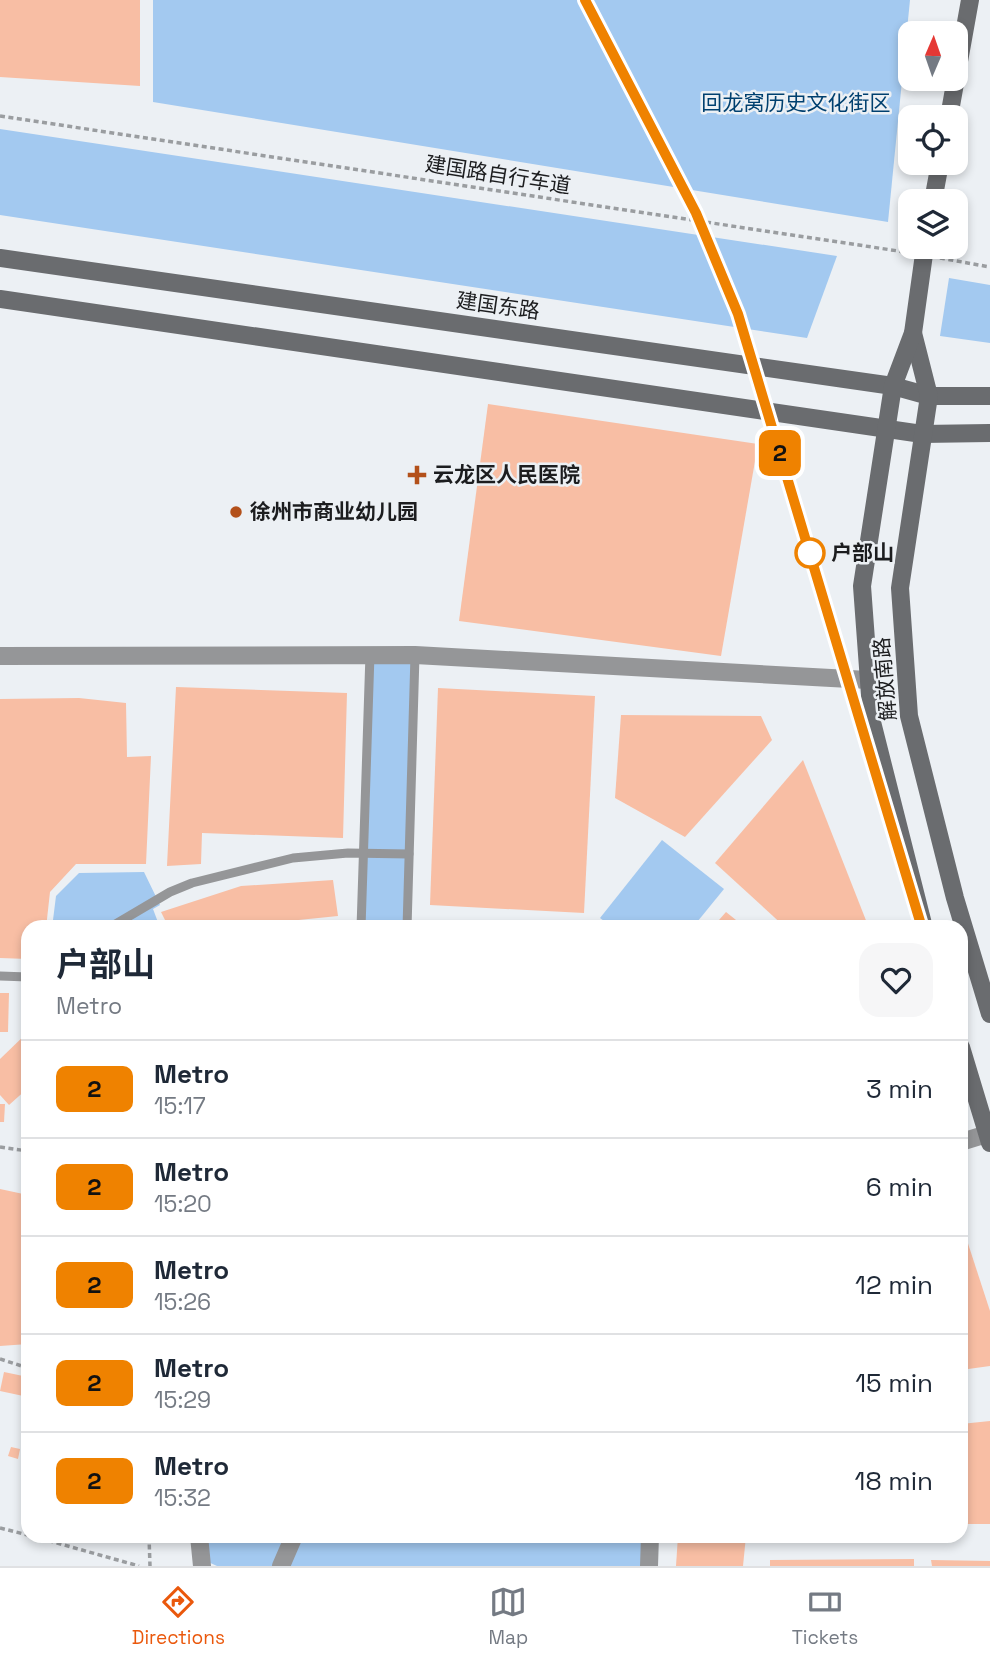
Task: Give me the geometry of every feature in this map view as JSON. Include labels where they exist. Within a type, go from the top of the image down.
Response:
[{"type":"main road","points":[[951,105],[970,0]]},
{"type":"main road","name":"建国东路","points":[[0,258],[893,386],[929,396],[990,396]]},
{"type":"main road","name":"解放南路","points":[[922,920],[872,722],[862,586],[885,428],[893,386],[913,333],[923,259]]},
{"type":"main road","points":[[0,299],[922,434],[990,433]]},
{"type":"main road","name":"解放南路","points":[[913,333],[929,396],[900,588],[909,716],[962,920]]},
{"type":"main road","name":"解放南路","points":[[968,941],[990,1014]]},
{"type":"main road","points":[[968,1070],[989,1138]]},
{"type":"street","points":[[0,656],[415,655],[867,680]]},
{"type":"street","points":[[968,1141],[989,1138]]},
{"type":"street","points":[[200,1543],[202,1566]]},
{"type":"street","points":[[281,1566],[291,1543]]},
{"type":"street","points":[[649,1566],[650,1543]]},
{"type":"lane","points":[[362,920],[370,654]]},
{"type":"lane","points":[[407,920],[415,655]]},
{"type":"lane","points":[[123,920],[170,892],[192,883],[293,858],[363,853],[409,854]]},
{"type":"lane","points":[[0,975],[21,976]]},
{"type":"path","name":"建国路自行车道","points":[[0,116],[898,247]]},
{"type":"path","name":"建国路自行车道","points":[[957,259],[990,267]]},
{"type":"path","points":[[0,1147],[21,1150]]},
{"type":"path","points":[[0,1359],[21,1366]]},
{"type":"path","points":[[0,1528],[21,1534]]},
{"type":"path","points":[[55,1543],[139,1566]]},
{"type":"path","points":[[149,1543],[150,1566]]},
{"type":"green space","name":"回龙窝历史文化街区","points":[[153,0],[910,0],[908,21],[898,21],[898,91],[901,91],[888,222],[153,102]]},
{"type":"green space","points":[[0,129],[837,256],[807,338],[0,215]]},
{"type":"green space","points":[[949,278],[990,285],[990,343],[940,336]]},
{"type":"green space","points":[[370,661],[415,664],[407,920],[361,920]]},
{"type":"green space","points":[[662,840],[724,889],[699,920],[600,918]]},
{"type":"green space","points":[[144,872],[160,905],[153,909],[157,920],[53,920],[56,896],[79,873]]},
{"type":"green space","points":[[206,1543],[643,1543],[643,1566],[217,1566],[206,1561]]},
{"type":"building","points":[[0,0],[140,0],[140,86],[0,77]]},
{"type":"building","points":[[488,404],[758,444],[721,656],[459,621]]},
{"type":"building","points":[[176,687],[347,693],[343,838],[202,833],[201,864],[167,866]]},
{"type":"building","points":[[438,688],[595,696],[584,913],[430,905]]},
{"type":"building","points":[[79,698],[126,703],[127,757],[151,756],[146,864],[76,864],[50,892],[47,920],[21,920],[21,959],[0,958],[0,699]]},
{"type":"building","points":[[621,715],[761,716],[772,740],[685,837],[615,798]]},
{"type":"building","points":[[803,760],[866,920],[777,920],[715,863]]},
{"type":"building","points":[[333,880],[338,916],[298,920],[165,920],[161,912],[241,886]]},
{"type":"building","points":[[726,912],[736,920],[719,920]]},
{"type":"building","points":[[0,993],[9,993],[8,1032],[0,1032]]},
{"type":"building","points":[[21,1039],[21,1094],[9,1105],[0,1095],[0,1059]]},
{"type":"building","points":[[0,1104],[5,1104],[4,1122],[0,1122]]},
{"type":"building","points":[[0,1189],[21,1194],[21,1344],[0,1346]]},
{"type":"building","points":[[968,1243],[990,1311],[990,1366],[968,1369]]},
{"type":"building","points":[[4,1372],[21,1376],[21,1396],[0,1391]]},
{"type":"building","points":[[990,1421],[990,1524],[968,1524],[968,1423]]},
{"type":"building","points":[[11,1447],[20,1449],[18,1459],[8,1456]]},
{"type":"building","points":[[678,1543],[745,1543],[743,1566],[676,1566]]},
{"type":"building","points":[[914,1559],[914,1566],[770,1566],[770,1560]]},
{"type":"building","points":[[931,1560],[990,1561],[990,1566],[932,1566]]},
{"type":"metro line","name":"2","points":[[585,0],[696,213],[738,314],[920,920]]},
{"type":"place","name":"云龙区人民医院","points":[[417,475]]},
{"type":"place","name":"徐州市商业幼儿园","points":[[236,512]]},
{"type":"place","name":"户部山","points":[[810,553]]}]
